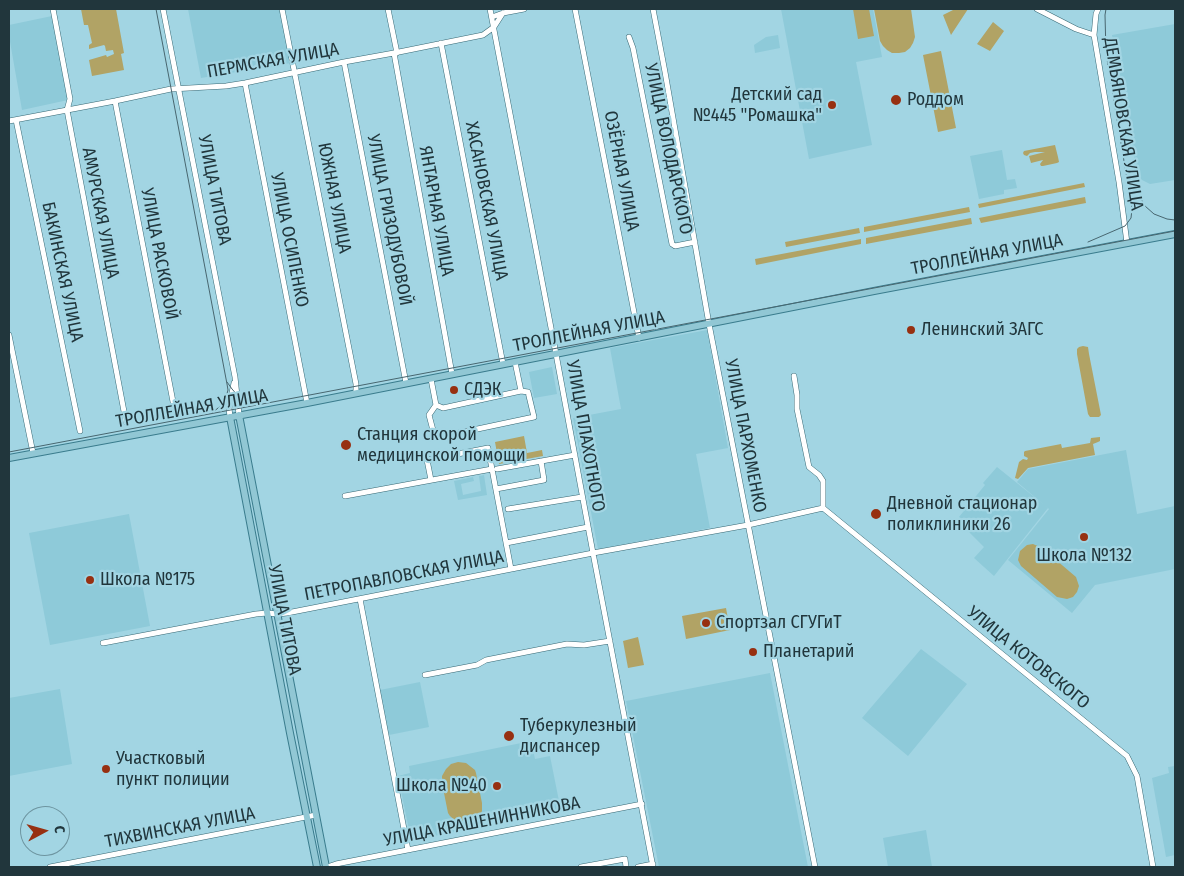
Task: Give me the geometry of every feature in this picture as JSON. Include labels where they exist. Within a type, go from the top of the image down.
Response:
[{"type":"main road","name":"ТРОЛЛЕЙНАЯ УЛИЦА","points":[[9,458],[307,403],[879,290],[1175,234]]},
{"type":"main road","name":"УЛИЦА ТИТОВА","points":[[239,416],[327,867]]},
{"type":"main road","name":"УЛИЦА ТИТОВА","points":[[230,417],[317,867]]},
{"type":"street","name":"АМУРСКАЯ УЛИЦА","points":[[52,9],[70,100],[67,110],[126,422]]},
{"type":"street","name":"УЛИЦА ТИТОВА","points":[[163,9],[235,377],[239,416]]},
{"type":"street","name":"ЮЖНАЯ УЛИЦА","points":[[282,9],[356,393]]},
{"type":"street","name":"ЯНТАРНАЯ УЛИЦА","points":[[388,9],[452,374]]},
{"type":"street","name":"УЛИЦА ПЛАХОТНОГО","points":[[490,9],[653,866]]},
{"type":"street","points":[[492,17],[524,9]]},
{"type":"street","name":"ОЗЁРНАЯ УЛИЦА","points":[[575,9],[639,338]]},
{"type":"street","name":"УЛИЦА ПАРХОМЕНКО","points":[[653,9],[709,324],[814,867]]},
{"type":"street","points":[[1037,9],[1076,29],[1094,35]]},
{"type":"street","name":"ДЕМЬЯНОВСКАЯ УЛИЦА","points":[[1098,9],[1094,35],[1119,182],[1127,243]]},
{"type":"street","points":[[494,27],[503,13]]},
{"type":"street","name":"ПЕРМСКАЯ УЛИЦА","points":[[9,121],[115,102],[168,90],[245,83],[483,35],[494,27]]},
{"type":"street","name":"УЛИЦА ВОЛОДАРСКОГО","points":[[629,36],[672,244],[675,246],[695,242]]},
{"type":"street","name":"ХАСАНОВСКАЯ УЛИЦА","points":[[441,43],[503,364]]},
{"type":"street","name":"УЛИЦА ГРИЗОДУБОВОЙ","points":[[344,62],[406,383]]},
{"type":"street","name":"УЛИЦА ОСИПЕНКО","points":[[245,83],[307,403]]},
{"type":"street","name":"УЛИЦА РАСКОВОЙ","points":[[115,102],[176,412]]},
{"type":"street","name":"БАКИНСКАЯ УЛИЦА","points":[[16,120],[80,430]]},
{"type":"street","points":[[9,335],[33,453]]},
{"type":"street","points":[[515,362],[521,391]]},
{"type":"street","points":[[593,553],[748,525],[823,508],[822,481],[819,475],[810,468],[797,409],[794,376]]},
{"type":"street","name":"УЛИЦА ТИТОВА","points":[[230,417],[229,408],[235,377]]},
{"type":"street","points":[[430,378],[436,405],[429,415],[435,438],[534,417],[528,392],[521,391],[443,408],[436,405]]},
{"type":"street","points":[[431,480],[427,460],[488,448],[495,469],[496,489],[511,569]]},
{"type":"street","points":[[345,496],[575,455]]},
{"type":"street","points":[[496,489],[544,480],[541,461]]},
{"type":"street","points":[[508,510],[582,497]]},
{"type":"street","name":"УЛИЦА КОТОВСКОГО","points":[[823,508],[1127,756],[1137,776],[1153,867]]},
{"type":"street","points":[[506,543],[588,527]]},
{"type":"street","name":"ПЕТРОПАВЛОВСКАЯ УЛИЦА","points":[[103,643],[268,612],[278,614],[360,599],[593,553]]},
{"type":"street","points":[[360,599],[408,850]]},
{"type":"street","points":[[425,675],[477,665],[486,660],[560,645],[584,646],[610,641]]},
{"type":"street","name":"УЛИЦА КРАШЕНИННИКОВА","points":[[327,867],[642,804]]},
{"type":"street","name":"ТИХВИНСКАЯ УЛИЦА","points":[[50,867],[316,815]]},
{"type":"street","points":[[581,867],[624,859],[626,867]]},
{"type":"street","points":[[638,867],[653,866]]},
{"type":"shaded area","points":[[81,9],[116,9],[124,53],[121,54],[124,70],[92,76],[89,60],[114,54],[113,50],[106,51],[104,45],[89,49],[89,45],[92,43],[88,25],[84,25]]},
{"type":"shaded area","points":[[188,9],[280,9],[291,63],[201,78]]},
{"type":"shaded area","points":[[781,9],[873,9],[882,57],[856,62],[872,145],[809,159]]},
{"type":"shaded area","points":[[853,9],[869,9],[874,36],[858,39]]},
{"type":"shaded area","points":[[874,9],[911,9],[915,37],[910,48],[905,52],[892,53],[883,46],[880,41]]},
{"type":"shaded area","points":[[955,9],[968,9],[951,35],[943,15]]},
{"type":"shaded area","points":[[52,16],[68,100],[22,110],[9,36],[9,25]]},
{"type":"shaded area","points":[[993,22],[1004,31],[990,51],[977,44]]},
{"type":"shaded area","points":[[1175,24],[1175,180],[1150,184],[1138,178],[1112,35]]},
{"type":"shaded area","points":[[778,35],[780,48],[755,53],[754,45],[766,37]]},
{"type":"shaded area","points":[[941,51],[956,128],[938,132],[923,55]]},
{"type":"shaded area","points":[[1055,145],[1059,162],[1057,163],[1041,166],[1040,164],[1043,160],[1031,163],[1029,156],[1045,152],[1030,153],[1027,156],[1023,153],[1024,151]]},
{"type":"shaded area","points":[[1002,150],[1007,180],[1015,179],[1017,188],[1004,190],[1004,194],[979,199],[970,156]]},
{"type":"shaded area","points":[[1084,183],[1085,187],[979,208],[978,204]]},
{"type":"shaded area","points":[[1085,197],[1086,203],[981,223],[979,218]]},
{"type":"shaded area","points":[[969,207],[970,212],[864,232],[864,227]]},
{"type":"shaded area","points":[[971,218],[972,224],[866,244],[866,238]]},
{"type":"shaded area","points":[[859,228],[860,233],[786,247],[785,242]]},
{"type":"shaded area","points":[[861,239],[861,244],[756,265],[755,259]]},
{"type":"shaded area","points":[[707,330],[728,448],[696,454],[710,528],[598,549],[573,418],[621,409],[610,348]]},
{"type":"shaded area","points":[[1083,346],[1088,347],[1101,415],[1099,417],[1090,417],[1088,414],[1077,354],[1077,349]]},
{"type":"shaded area","points":[[552,367],[557,394],[534,398],[529,372]]},
{"type":"shaded area","points":[[524,436],[527,453],[542,450],[543,456],[499,464],[495,442]]},
{"type":"shaded area","points":[[1100,437],[1100,441],[1093,444],[1095,455],[1028,468],[1018,479],[1015,478],[1019,462],[1028,458],[1024,456],[1025,451],[1061,444],[1062,448],[1090,443],[1091,438]]},
{"type":"shaded area","name":"Школа №132","points":[[1126,450],[1137,514],[1175,506],[1175,569],[1095,585],[1072,613],[1008,560],[1049,509],[1017,482],[1028,469]]},
{"type":"shaded area","points":[[997,467],[1048,508],[994,576],[974,558],[984,547],[969,532],[972,528],[959,517]]},
{"type":"shaded area","points":[[484,475],[487,495],[458,500],[454,481],[473,477],[474,481],[461,484],[463,495],[481,491],[479,476]]},
{"type":"shaded area","name":"Школа №175","points":[[129,514],[150,626],[50,645],[29,533]]},
{"type":"shaded area","points":[[1033,544],[1042,548],[1076,577],[1079,586],[1073,597],[1067,599],[1057,597],[1021,566],[1018,560],[1020,551],[1027,545]]},
{"type":"shaded area","name":"Спортзал СГУГиТ","points":[[726,608],[730,630],[686,639],[682,616]]},
{"type":"shaded area","points":[[638,637],[644,665],[628,668],[623,641]]},
{"type":"shaded area","points":[[921,649],[967,684],[908,756],[862,718]]},
{"type":"shaded area","points":[[770,673],[808,867],[659,867],[626,701]]},
{"type":"shaded area","points":[[420,682],[429,727],[389,735],[380,690]]},
{"type":"shaded area","points":[[60,689],[72,764],[9,776],[9,698]]},
{"type":"shaded area","name":"Школа №40","points":[[531,741],[535,759],[550,756],[561,811],[414,840],[412,829],[409,830],[398,776],[410,773],[409,766]]},
{"type":"shaded area","points":[[458,762],[466,763],[475,770],[482,803],[482,811],[479,817],[473,822],[466,824],[458,823],[448,813],[442,783],[442,776],[446,769],[451,764]]},
{"type":"shaded area","points":[[1175,766],[1175,855],[1166,857],[1152,778],[1169,773],[1168,767]]},
{"type":"shaded area","points":[[926,830],[932,867],[888,867],[883,838]]},
{"type":"tram line","points":[[156,9],[228,390],[225,401],[212,413]]},
{"type":"tram line","points":[[1088,242],[1125,226],[1131,218],[1132,209],[1106,53],[1106,9]]},
{"type":"tram line","points":[[1133,184],[1145,206],[1154,214],[1175,220]]},
{"type":"tram line","points":[[9,452],[1175,231]]},
{"type":"tram line","points":[[227,382],[240,398],[257,403]]},
{"type":"place","name":"Роддом","points":[[896,100]]},
{"type":"place","name":"Детский сад №445 \"Ромашка\"","points":[[832,105]]},
{"type":"place","name":"Ленинский ЗАГС","points":[[911,330]]},
{"type":"place","name":"СДЭК","points":[[454,390]]},
{"type":"place","name":"Станция скорой медицинской помощи","points":[[346,445]]},
{"type":"place","name":"Дневной стационар поликлиники 26","points":[[876,514]]},
{"type":"place","name":"Школа №132","points":[[1084,537]]},
{"type":"place","name":"Школа №175","points":[[90,580]]},
{"type":"place","name":"Спортзал СГУГиТ","points":[[706,623]]},
{"type":"place","name":"Планетарий","points":[[753,652]]},
{"type":"place","name":"Туберкулезный диспансер","points":[[509,736]]},
{"type":"place","name":"Участковый пункт полиции","points":[[106,769]]},
{"type":"place","name":"Школа №40","points":[[497,786]]}]
